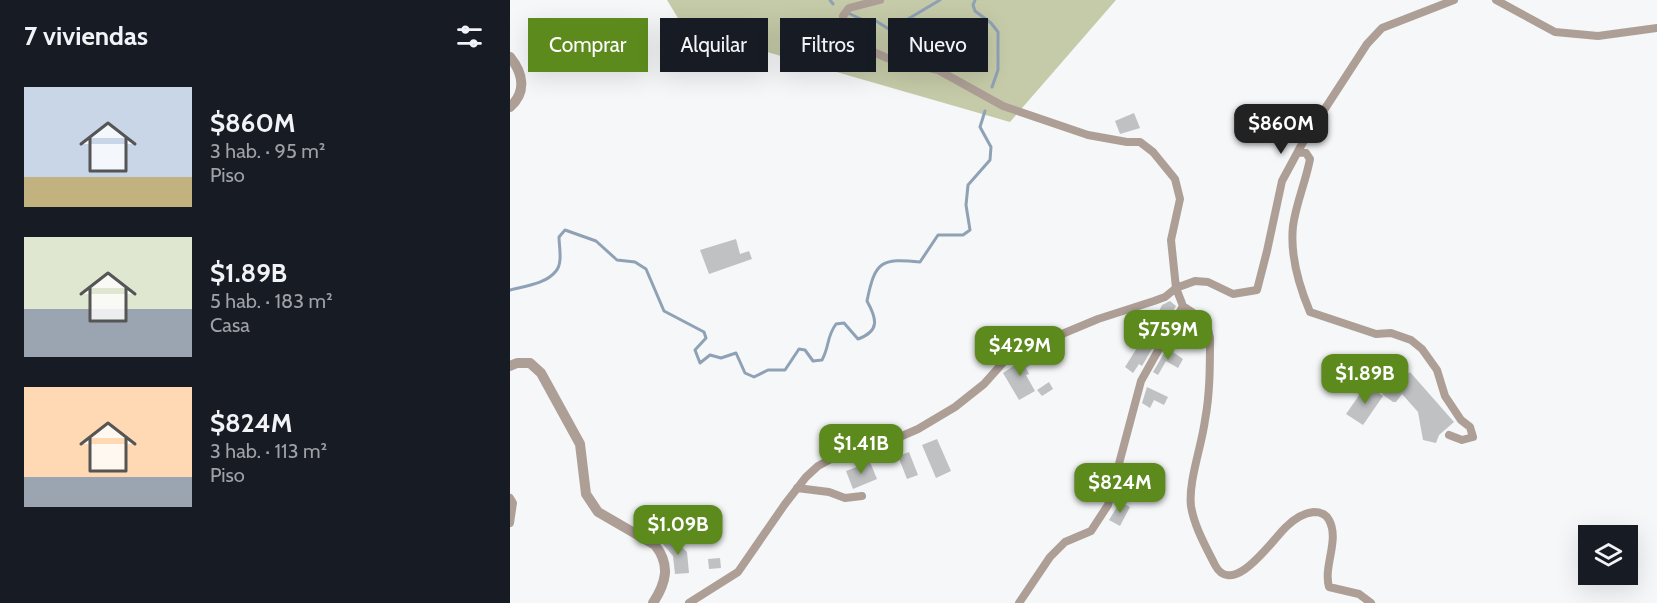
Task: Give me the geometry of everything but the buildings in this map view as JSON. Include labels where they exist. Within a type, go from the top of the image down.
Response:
[{"type":"street","points":[[880,0],[849,8],[843,16],[843,31],[852,42],[887,58],[938,70],[1003,106],[1088,135],[1140,142],[1153,152],[1175,179],[1180,199],[1171,240],[1176,288],[1183,306],[1198,316],[1208,329],[1210,338],[1206,418],[1191,506],[1204,543],[1219,571],[1229,576],[1243,571],[1297,518],[1307,513],[1319,512],[1330,522],[1332,540],[1326,570],[1329,587],[1359,594],[1371,603]]},
{"type":"street","points":[[689,603],[738,572],[798,488],[818,466],[842,453],[910,432],[955,407],[984,384],[1008,357],[1020,348],[1165,297],[1176,288],[1195,281],[1208,282],[1233,294],[1257,290],[1268,251],[1282,180],[1367,44],[1382,28],[1454,0]]},
{"type":"street","points":[[1496,0],[1555,32],[1598,36],[1657,28]]},
{"type":"street","points":[[510,57],[519,71],[522,82],[519,96],[510,106]]},
{"type":"street","points":[[1298,152],[1306,153],[1310,159],[1293,225],[1292,246],[1310,312],[1376,334],[1391,333],[1411,340],[1422,349],[1437,370],[1445,396],[1461,420],[1470,427],[1473,437],[1462,440],[1449,435]]},
{"type":"street","points":[[1019,603],[1050,557],[1065,542],[1091,531],[1108,505],[1141,381],[1183,306]]},
{"type":"street","points":[[510,366],[517,363],[530,363],[541,373],[580,444],[586,494],[598,512],[655,545],[661,552],[666,566],[666,578],[653,603]]},
{"type":"street","points":[[798,488],[829,492],[845,498],[862,496]]},
{"type":"street","points":[[510,498],[513,503],[510,523]]},
{"type":"green space","points":[[667,0],[1116,0],[1010,122],[837,72],[876,72],[876,18],[780,18],[780,56],[768,52],[768,18],[678,18]]},
{"type":"waterway","points":[[830,0],[833,4]]},
{"type":"waterway","points":[[848,13],[863,20],[876,21],[900,36],[913,30],[908,19],[940,0]]},
{"type":"waterway","points":[[975,0],[973,5],[975,11],[991,23],[998,32],[998,70],[992,87]]},
{"type":"waterway","points":[[510,290],[541,282],[556,271],[560,259],[559,237],[565,230],[596,241],[617,260],[635,262],[646,269],[664,311],[704,332],[706,338],[695,350],[700,363],[710,355],[721,358],[736,353],[745,373],[754,377],[768,370],[785,370],[799,349],[805,350],[813,361],[822,360],[836,324],[844,323],[858,339],[873,328],[873,313],[867,301],[873,277],[882,265],[896,261],[920,262],[938,235],[963,235],[970,230],[966,205],[968,185],[990,160],[991,147],[980,127],[985,111]]}]
